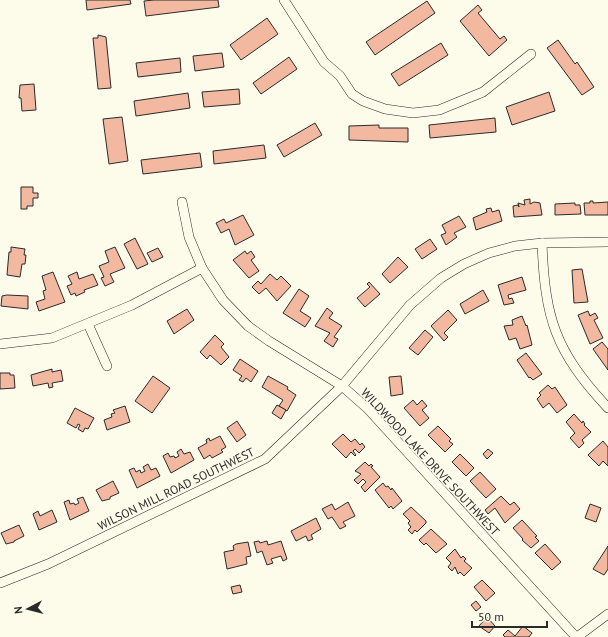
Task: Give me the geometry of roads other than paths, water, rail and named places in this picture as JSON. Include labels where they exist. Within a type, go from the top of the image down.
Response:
[{"type":"street","points":[[284,0],[324,62],[340,76],[352,94],[363,101],[385,109],[413,113],[439,110],[483,92],[531,54]]},
{"type":"street","name":"WILDWOOD LAKE DRIVE SOUTHWEST","points":[[182,202],[189,237],[202,268],[223,300],[248,326],[269,342],[342,386],[367,408],[576,637]]},
{"type":"street","name":"WILSON MILL ROAD SOUTHWEST","points":[[0,583],[48,564],[265,460],[342,386],[410,305],[441,278],[464,264],[489,253],[515,246],[542,243],[608,242]]},
{"type":"street","points":[[542,243],[544,283],[547,304],[555,331],[567,356],[589,387],[608,408]]},
{"type":"street","points":[[0,344],[52,338],[132,305],[202,268]]},
{"type":"street","points":[[88,324],[107,366]]},
{"type":"street","points":[[576,637],[608,614]]}]
